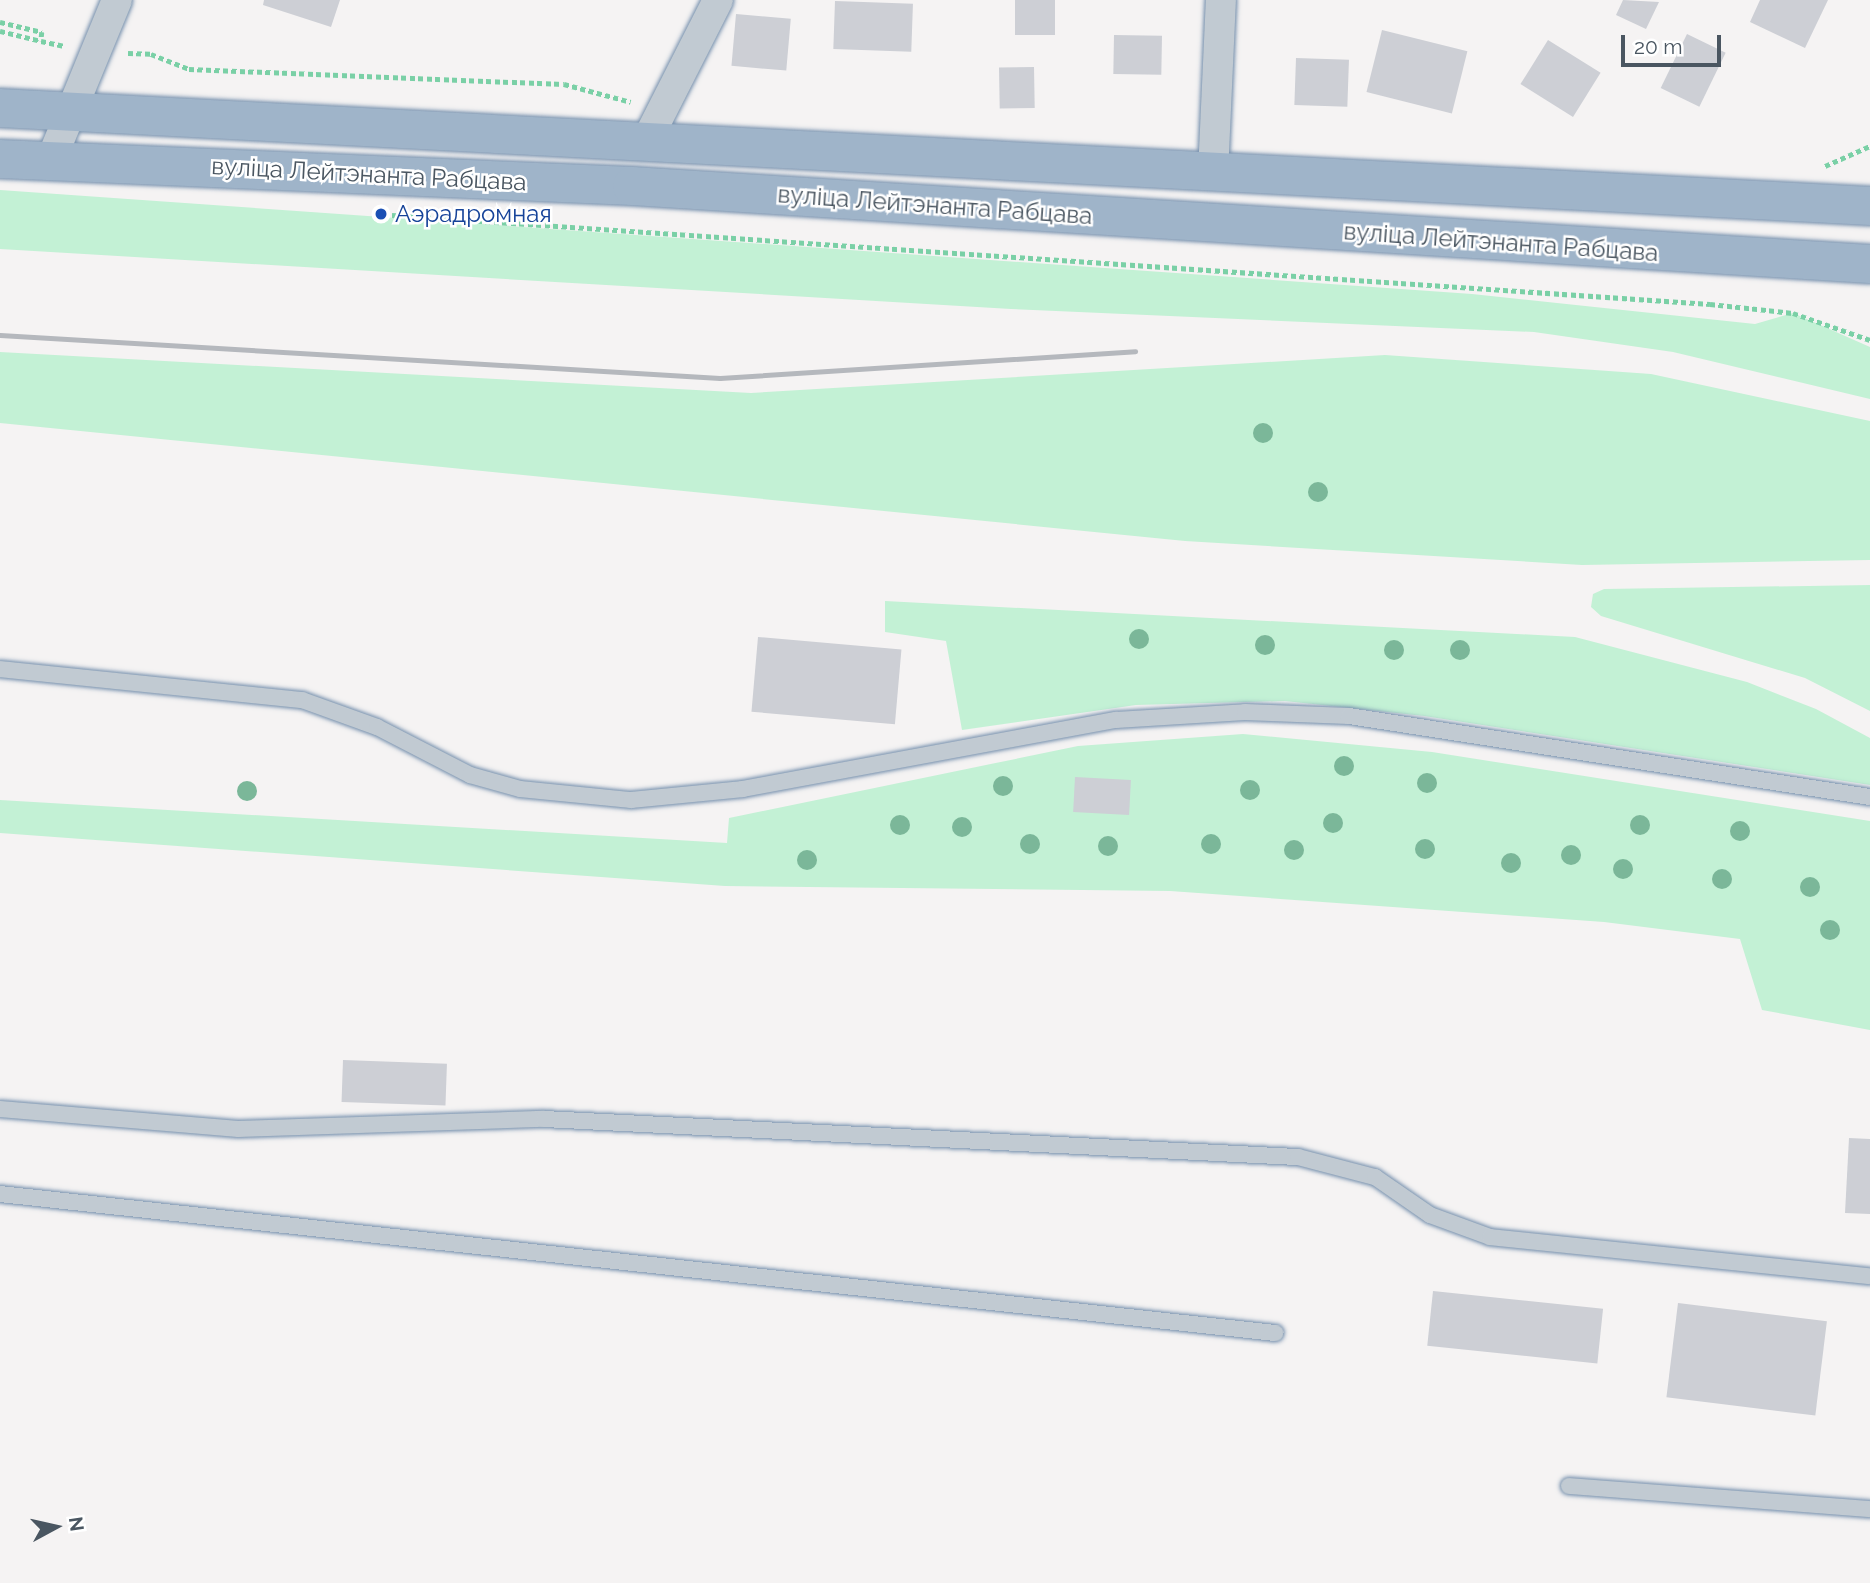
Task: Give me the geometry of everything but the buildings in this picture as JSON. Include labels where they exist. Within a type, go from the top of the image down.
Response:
[{"type":"highway","name":"вуліца Лейтэнанта Рабцава","points":[[0,108],[647,140],[1213,174],[1870,206]]},
{"type":"highway","name":"вуліца Лейтэнанта Рабцава","points":[[0,159],[632,186],[1870,264]]},
{"type":"highway","points":[[1824,203],[1870,189]]},
{"type":"street","points":[[51,160],[117,0]]},
{"type":"street","points":[[647,140],[718,0]]},
{"type":"street","points":[[1213,174],[1221,0]]},
{"type":"lane","points":[[0,669],[302,700],[377,726],[470,775],[597,798],[687,798],[1116,720],[1245,712],[1349,716],[1870,797]]},
{"type":"lane","points":[[0,1109],[239,1129],[522,1118],[1298,1157],[1375,1177],[1430,1215],[1490,1237],[1870,1276]]},
{"type":"lane","points":[[0,1195],[1275,1333]]},
{"type":"lane","points":[[1569,1486],[1870,1509]]},
{"type":"path","points":[[0,31],[41,41]]},
{"type":"path","points":[[381,214],[1710,304],[1793,313],[1870,340]]},
{"type":"green space","points":[[0,190],[1472,294],[1755,324],[1793,313],[1870,347],[1870,399],[1673,352],[1534,332],[1011,309],[0,249]]},
{"type":"green space","points":[[0,352],[751,393],[1385,355],[1651,374],[1870,421],[1870,560],[1582,565],[1185,541],[0,423]]},
{"type":"green space","points":[[1870,585],[1870,711],[1805,678],[1601,616],[1591,607],[1593,594],[1604,589]]},
{"type":"green space","points":[[885,601],[1575,637],[1747,682],[1816,709],[1870,738],[1870,785],[1424,716],[1285,701],[1136,705],[962,730],[946,641],[885,632]]},
{"type":"green space","points":[[1243,734],[1432,752],[1870,821],[1870,1030],[1762,1010],[1740,939],[1604,922],[1170,891],[725,886],[0,833],[0,800],[727,843],[729,818],[1078,746]]},
{"type":"railway","points":[[0,335],[720,378],[1135,351]]},
{"type":"place","name":"Аэрадромная","points":[[381,214]]}]
